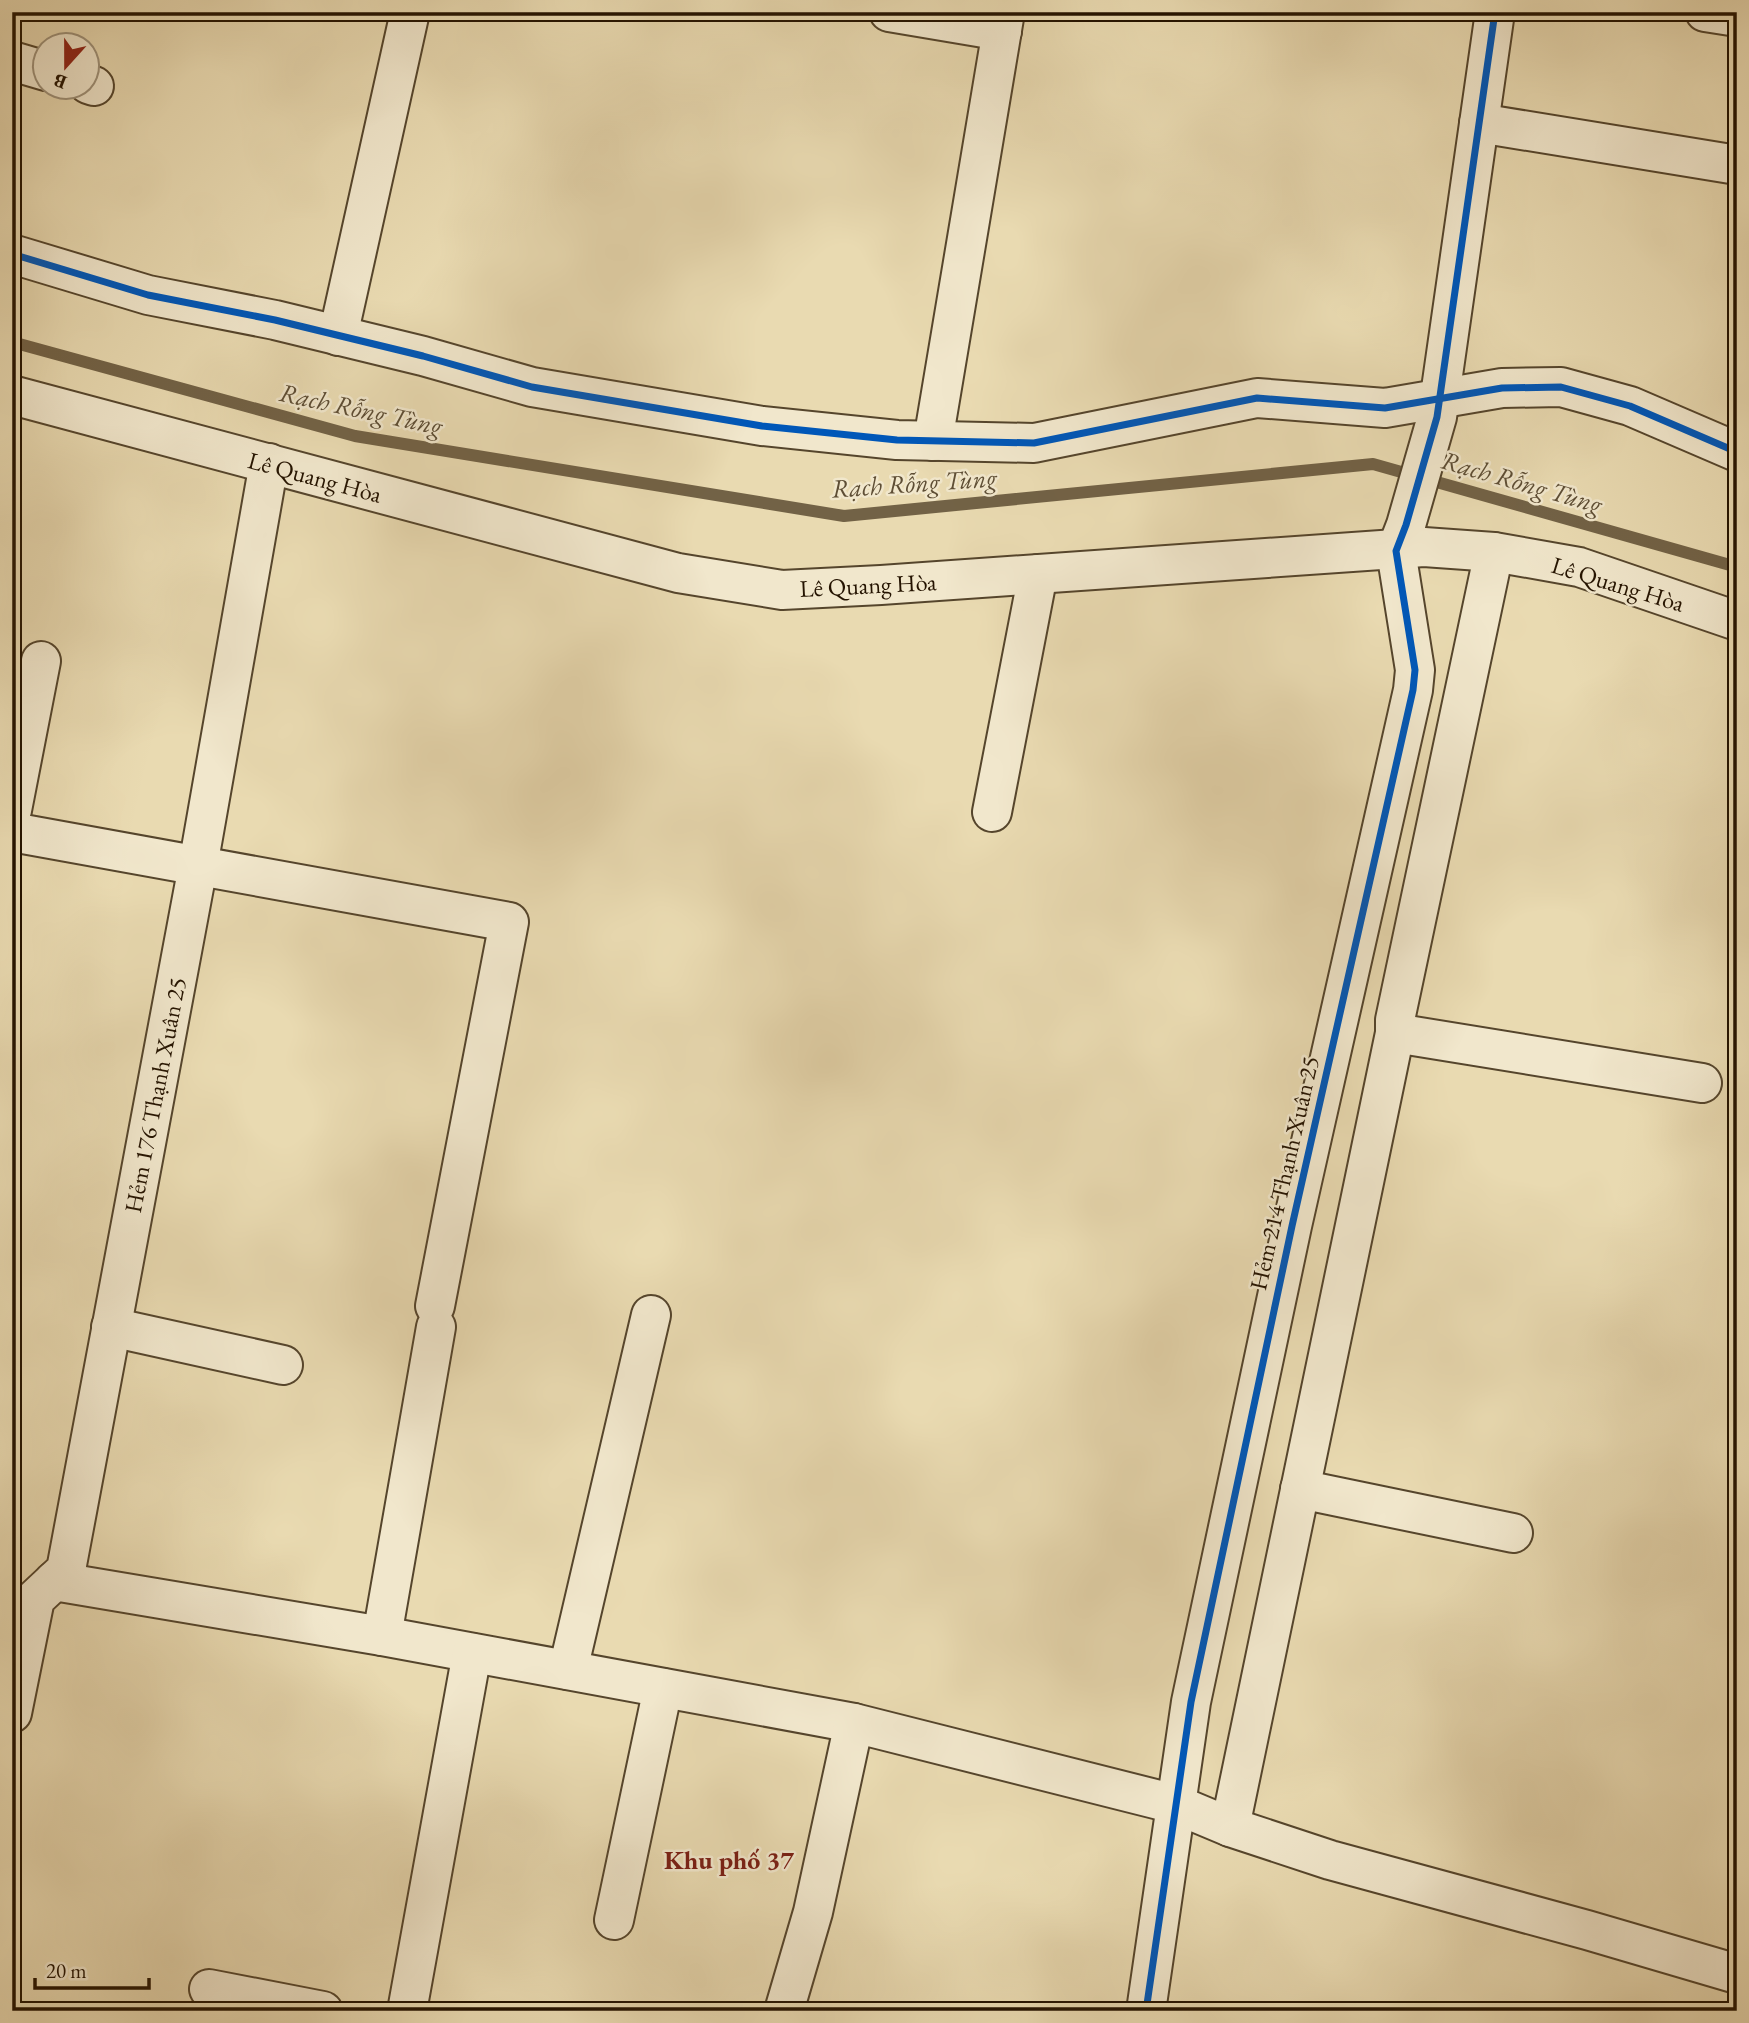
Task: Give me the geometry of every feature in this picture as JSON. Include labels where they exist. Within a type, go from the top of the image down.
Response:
[{"type":"street","points":[[338,336],[410,12]]},
{"type":"street","points":[[889,12],[1003,22],[933,441]]},
{"type":"street","points":[[1409,541],[1439,407],[1495,12]]},
{"type":"street","points":[[1706,12],[1737,18]]},
{"type":"street","points":[[12,61],[32,67]]},
{"type":"street","points":[[1479,123],[1737,165]]},
{"type":"street","points":[[12,254],[148,295],[423,356],[532,387],[762,426],[897,440],[1034,443],[1257,398],[1385,408],[1439,407],[1502,388],[1561,387],[1630,406],[1737,452]]},
{"type":"street","name":"Lê Quang Hòa","points":[[12,395],[678,573],[748,586],[782,590],[1038,574],[1409,541],[1578,567],[1737,621]]},
{"type":"street","name":"Hẻm 176 Thạnh Xuân 25","points":[[12,1713],[35,1599],[66,1570],[198,866],[268,464]]},
{"type":"street","name":"Hẻm 214 Thạnh Xuân 25","points":[[1146,2011],[1191,1702],[1292,1226],[1413,690],[1415,670],[1409,541]]},
{"type":"street","points":[[1230,1827],[1494,552]]},
{"type":"street","points":[[992,813],[1038,574]]},
{"type":"street","points":[[12,810],[41,661]]},
{"type":"street","points":[[12,832],[509,922],[436,1317],[382,1636]]},
{"type":"street","points":[[1395,1033],[1702,1083]]},
{"type":"street","points":[[568,1671],[651,1315]]},
{"type":"street","points":[[111,1327],[283,1365]]},
{"type":"street","points":[[1300,1489],[1513,1532]]},
{"type":"street","points":[[54,1581],[382,1636],[855,1723],[1175,1804],[1230,1827],[1330,1860],[1737,1974]]},
{"type":"street","points":[[407,2011],[472,1653]]},
{"type":"street","points":[[614,1920],[663,1688]]},
{"type":"street","points":[[784,2011],[813,1912],[855,1723]]},
{"type":"street","points":[[209,1989],[323,2011]]},
{"type":"waterway","name":"Rạch Rỗng Tùng","points":[[12,342],[355,436],[844,516],[1373,464],[1737,567]]},
{"type":"cycle path","points":[[1146,2011],[1191,1702],[1292,1226],[1413,690],[1415,670],[1396,551],[1437,417],[1495,12]]},
{"type":"cycle path","points":[[12,254],[148,295],[275,320],[423,356],[532,387],[762,426],[897,440],[1034,443],[1257,398],[1385,408],[1502,388],[1561,387],[1630,406],[1737,452]]},
{"type":"district","name":"Khu phố 37","points":[[729,1860]]}]
